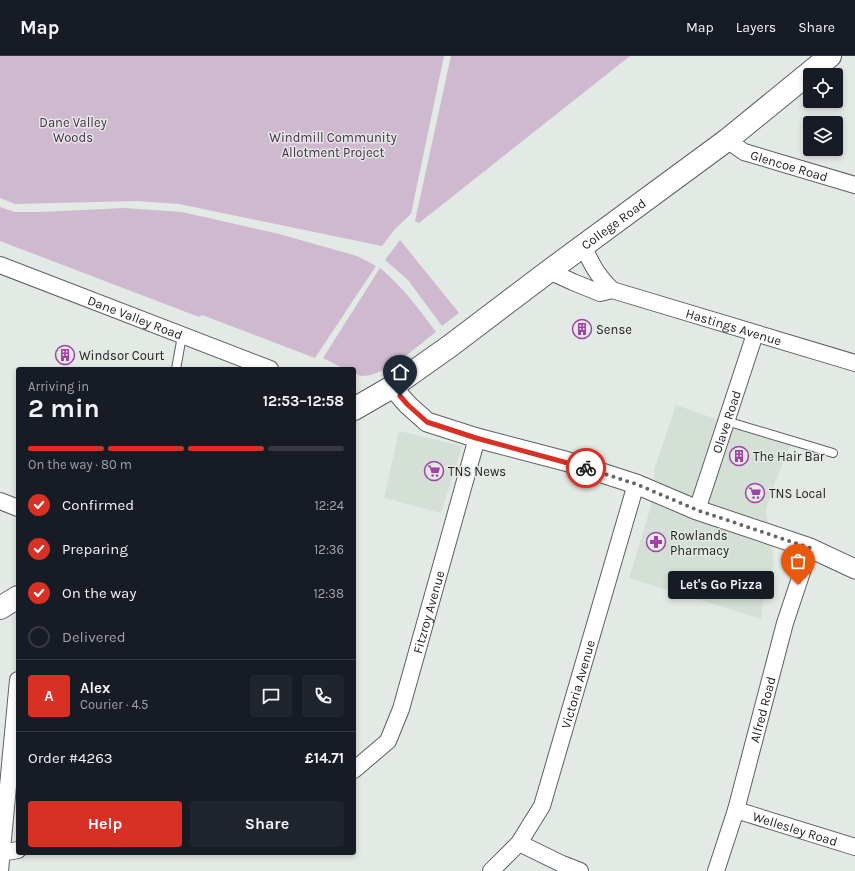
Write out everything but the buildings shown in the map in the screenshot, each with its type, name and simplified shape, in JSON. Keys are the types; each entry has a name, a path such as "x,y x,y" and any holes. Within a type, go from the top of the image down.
{"main road":[{"name":"College Road","path":"356,409 450,346 727,140 830,56"}],"street":[{"name":"Glencoe Road","path":"727,140 744,152 855,185"},
{"name":"Hastings Avenue","path":"583,246 599,278 612,290 855,363"},
{"name":"Dane Valley Road","path":"0,265 265,367"},
{"name":"Hastings Avenue","path":"549,271 600,293 612,290"},
{"name":"Olave Road","path":"697,510 755,334"},
{"path":"392,386 408,405 427,422 476,438 565,461 636,484 697,510 810,548 855,569"},
{"name":"Fitzroy Avenue","path":"356,768 388,741 401,709 476,438"},
{"name":"Victoria Avenue","path":"491,871 519,842 542,806 636,484"},
{"path":"0,501 16,507"},
{"name":"Alfred Road","path":"716,871 736,810 785,623 810,548"},
{"path":"0,871 16,700"},
{"name":"Wellesley Road","path":"736,810 855,847"},
{"path":"519,842 562,864 580,871"},
{"path":"1,853 16,850"}],"lane":[{"path":"176,367 182,336"},
{"path":"726,421 833,453"}],"shaded area":[{"path":"676,405 790,445 766,510 774,563 765,592 761,619 629,578 651,506 655,467"},
{"path":"399,431 462,446 441,513 384,498"}],"green space":[{"name":"Windmill Community Allotment Project","path":"0,56 444,56 411,214 395,229 382,246 179,204 136,201 15,204 0,198"},
{"name":"Windmill Community Allotment Project","path":"451,56 630,56 419,223 415,221"},
{"path":"0,207 15,212 124,208 182,212 279,234 357,256 376,266 315,358 202,315 199,317 0,241"},
{"path":"400,240 459,313 442,326 408,280 385,260"},
{"path":"380,268 403,290 436,332 392,365 382,371 372,374 362,376 356,374 356,367 341,367 323,358"}],"way so far":[{"path":"586,468 636,484 697,510 810,548 798,585"}],"place":[{"name":"Sense","path":"582,329"},
{"name":"Windsor Court","path":"65,355"},
{"name":"The Hair Bar","path":"739,456"},
{"name":"TNS News","path":"434,471"},
{"name":"TNS Local","path":"755,493"},
{"name":"Rowlands Pharmacy","path":"656,542"},
{"name":"Let's Go Pizza","path":"798,585"}],"route":[{"path":"400,396 427,422 476,438 565,461 586,468"}],"park label":[{"name":"Dane Valley Woods","path":"73,130"}]}
